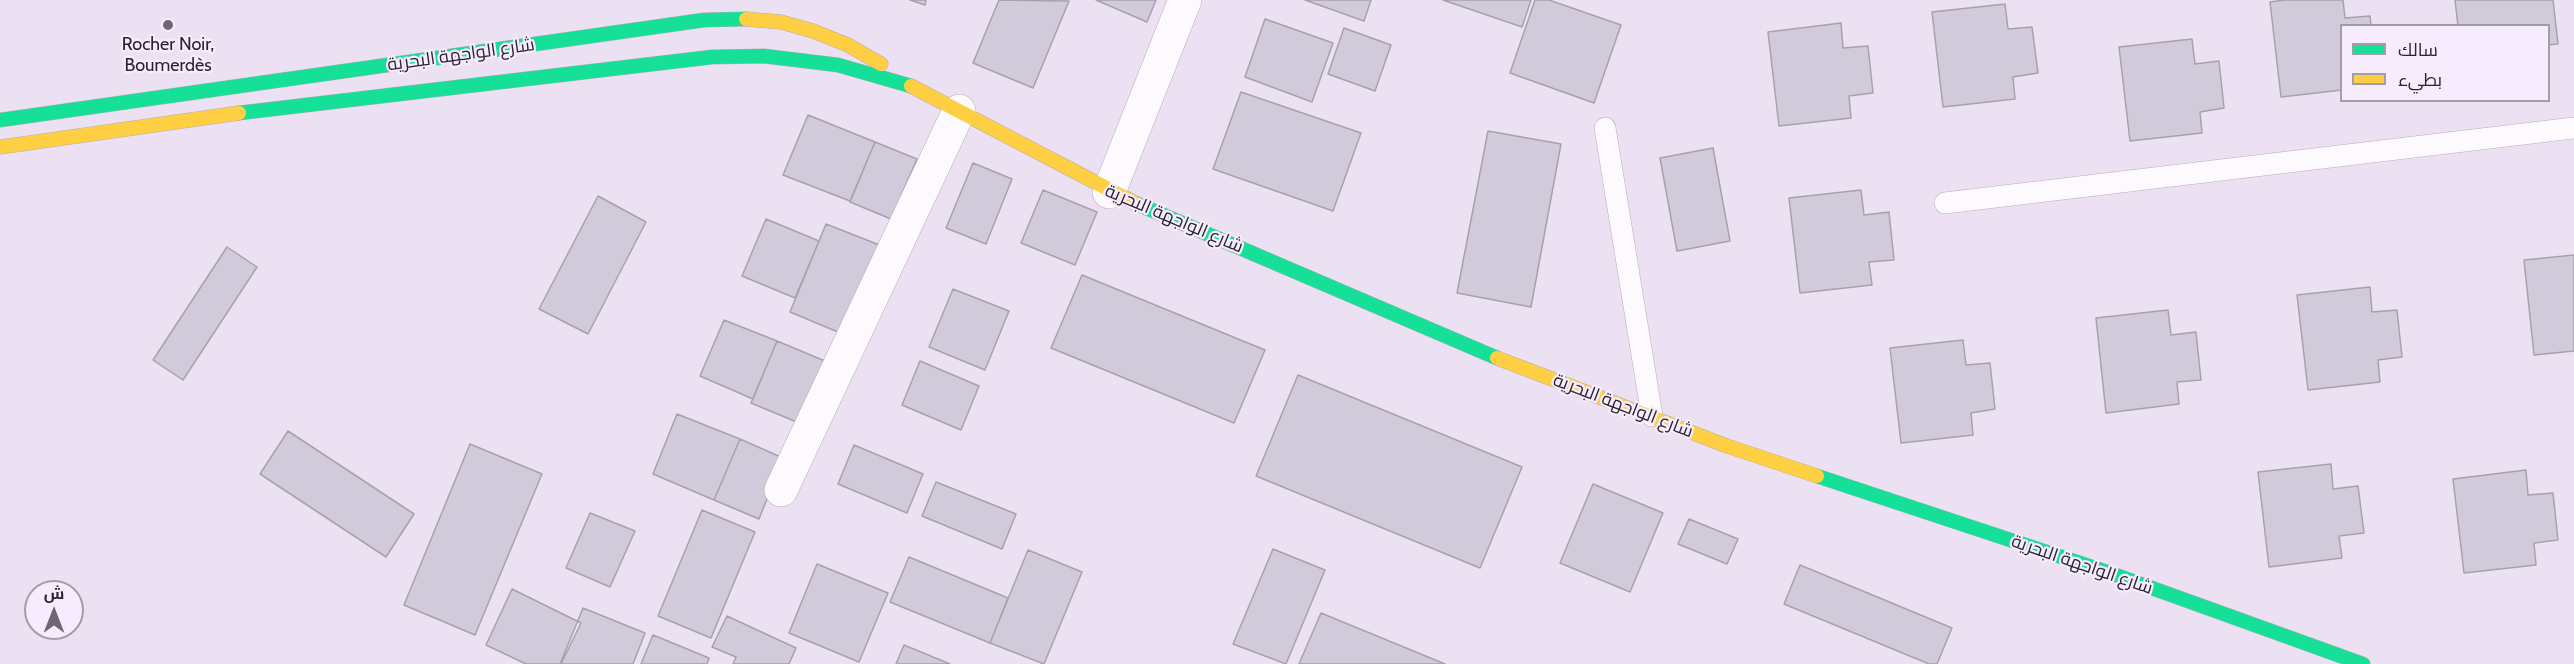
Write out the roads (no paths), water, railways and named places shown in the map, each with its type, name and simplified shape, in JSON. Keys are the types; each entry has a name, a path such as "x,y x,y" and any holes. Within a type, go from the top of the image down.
{"main road":[{"name":"شارع الواجهة البحرية","path":"0,120 700,10 745,9 813,31 848,45 879,62 909,85"},
{"name":"شارع الواجهة البحرية","path":"0,147 231,114 712,57 764,56 801,59 874,73 909,85 1109,192 1480,352 1727,446 2113,574 2363,664"}],"street":[{"path":"1109,192 1185,0"},
{"path":"781,490 959,111"}],"lane":[{"path":"1605,128 1652,416"},
{"path":"1945,203 2574,128"}],"place":[{"name":"Rocher Noir, Boumerdès","path":"168,25"}]}
